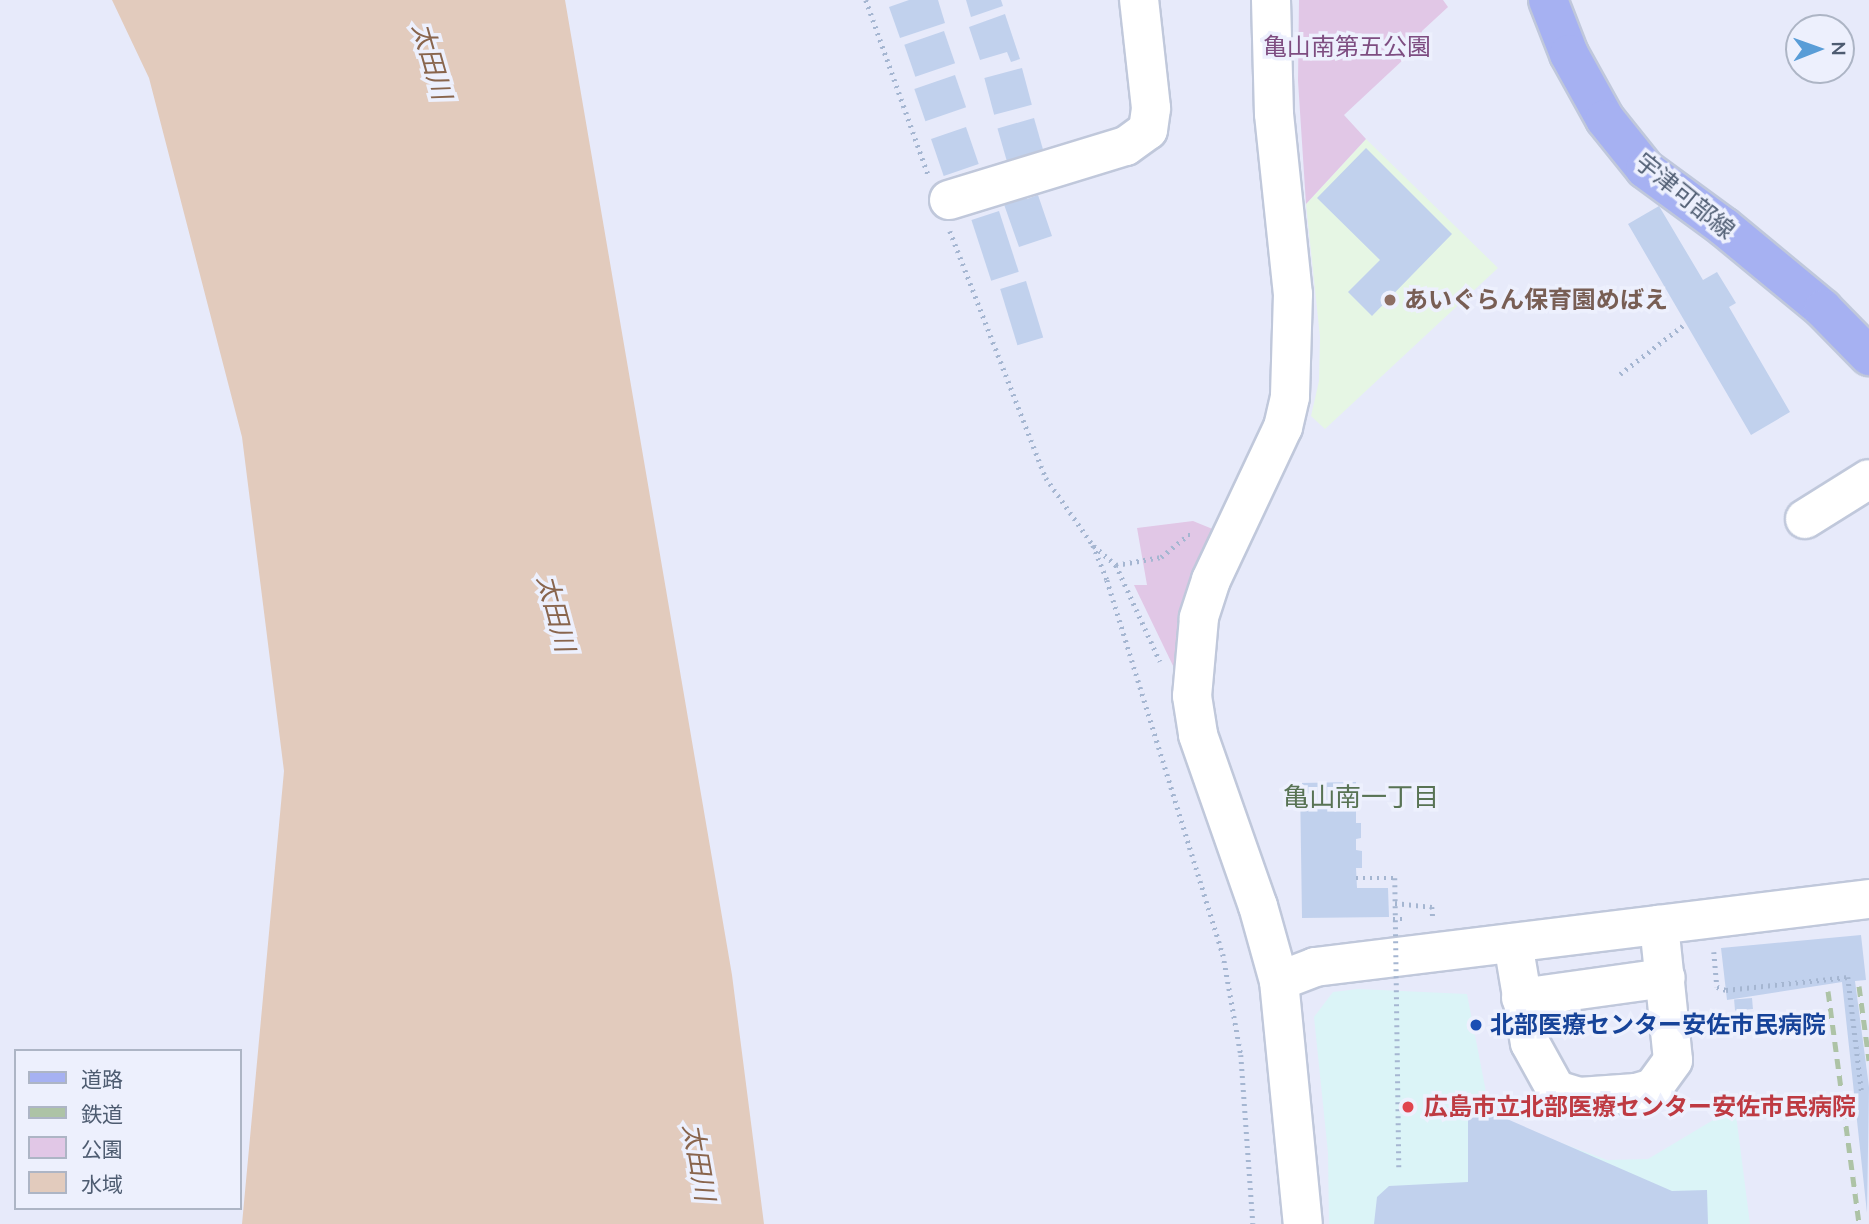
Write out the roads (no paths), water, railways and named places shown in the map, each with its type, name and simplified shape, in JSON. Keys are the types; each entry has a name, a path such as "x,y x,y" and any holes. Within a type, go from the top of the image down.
{"main road":[{"name":"宇津可部線","path":"1548,0 1569,54 1605,119 1644,169 1813,300 1869,356"}],"street":[{"path":"942,202 1126,146 1148,130 1151,108 1139,0"},
{"path":"1271,0 1274,114 1293,295 1293,363 1283,427 1225,542 1199,618 1192,696 1198,735 1258,906 1279,981 1303,1224"},
{"path":"1805,519 1869,479"},
{"path":"1279,981 1315,967 1869,899"},
{"path":"1513,943 1530,1043 1556,1090 1579,1097 1614,1096 1653,1088 1666,1075 1674,1046 1659,925"},
{"path":"1522,1007 1667,990"}],"water":[{"name":"太田川","path":"112,0 565,0 732,975 764,1224 242,1224 284,771 242,437 149,78"}],"railway":[{"path":"1859,986 1869,1060"},
{"path":"1828,991 1859,1224"}],"place":[{"name":"あいぐらん保育園めばえ","path":"1390,300"},
{"name":"北部医療センター安佐市民病院","path":"1476,1025"},
{"name":"広島市立北部医療センター安佐市民病院","path":"1408,1107"}],"district":[{"name":"亀山南一丁目","path":"1361,797"}],"park label":[{"name":"亀山南第五公園","path":"1347,47"}]}
